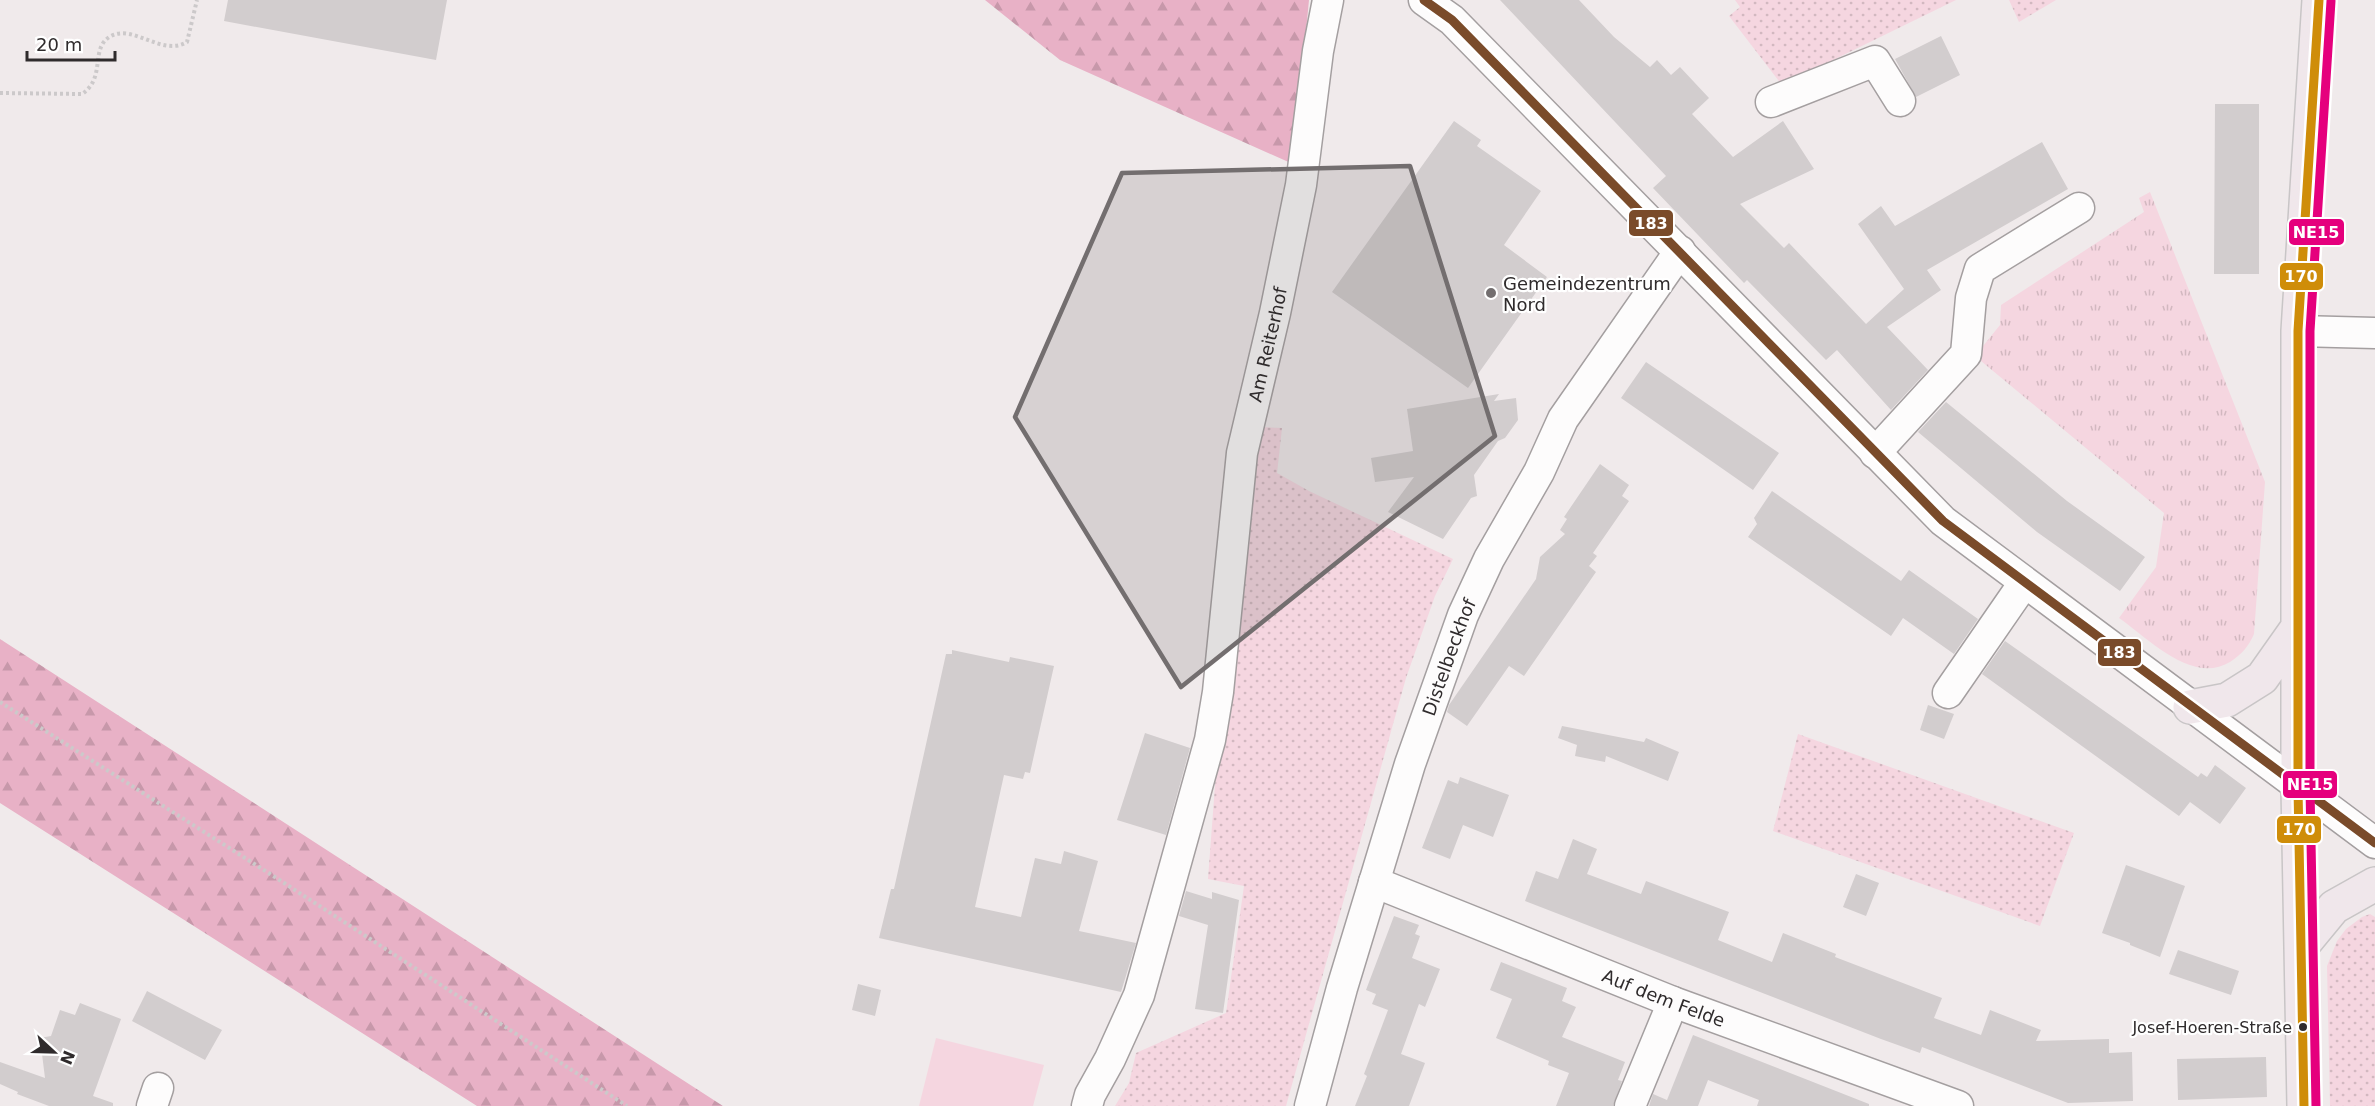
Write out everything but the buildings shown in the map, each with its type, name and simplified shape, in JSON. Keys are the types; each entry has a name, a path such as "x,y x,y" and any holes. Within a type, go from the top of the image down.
{"main road":[{"path":"2304,1106 2298,788 2298,331 2319,0"},
{"path":"2190,706 2227,700 2262,678 2298,627"},
{"path":"2301,947 2334,907 2375,884"}],"street":[{"name":"Am Reiterhof","path":"1087,1106 1090,1095 1110,1059 1139,995 1205,760 1218,692 1242,453 1275,314 1301,185 1318,51 1328,0"},
{"path":"1424,0 1452,20 1943,521 2298,788 2375,843"},
{"path":"1771,102 1875,61 1900,101"},
{"path":"1875,453 1966,354 1971,298 1980,269 2079,207"},
{"name":"Distelbeckhof","path":"1310,1106 1410,765 1463,615 1489,559 1539,472 1563,418 1680,251"},
{"path":"2298,331 2375,333"},
{"path":"1948,693 2024,583"},
{"name":"Auf dem Felde","path":"1374,882 1673,1002 1958,1106"},
{"path":"1630,1106 1673,1002"}],"path":[{"path":"0,93 82,94 92,88 97,75 99,53 103,41 114,34 125,34 169,46 179,46 187,42 197,0"},
{"path":"0,702 269,873 627,1106"}],"highlighted area":[{"path":"1410,166 1495,436 1181,687 1015,417 1122,173"}],"green space":[{"path":"985,0 1309,0 1293,164 1060,60"},
{"path":"1735,0 1956,0 1782,85 1729,16 1740,7"},
{"path":"2009,0 2056,0 2019,22"},
{"path":"2150,192 2265,482 2254,634 2238,656 2216,668 2201,668 2186,664 2157,647 2119,618 2156,567 2164,513 1975,356 2000,325 2001,305 2144,212 2139,198"},
{"path":"1258,427 1282,428 1277,473 1309,491 1453,559 1435,596 1406,678 1286,1106 1115,1106 1129,1083 1136,1053 1226,1013 1244,886 1208,879 1217,759"},
{"path":"0,639 723,1106 477,1106 0,803"},
{"path":"1798,734 2074,833 2040,926 1773,831"},
{"path":"2370,914 2375,917 2375,1106 2330,1106 2327,966 2337,941 2346,929"},
{"path":"936,1038 1044,1065 1033,1106 919,1106"}],"transit line":[{"name":"183","path":"1424,0 1452,20 1943,521 2375,843"},
{"name":"170","path":"2304,1106 2298,788 2298,331 2319,0"},
{"name":"NE15","path":"2316,1106 2310,788 2310,331 2331,1"}],"place":[{"name":"Gemeindezentrum Nord","path":"1491,293"},
{"name":"Josef-Hoeren-Straße","path":"2303,1027"}]}
